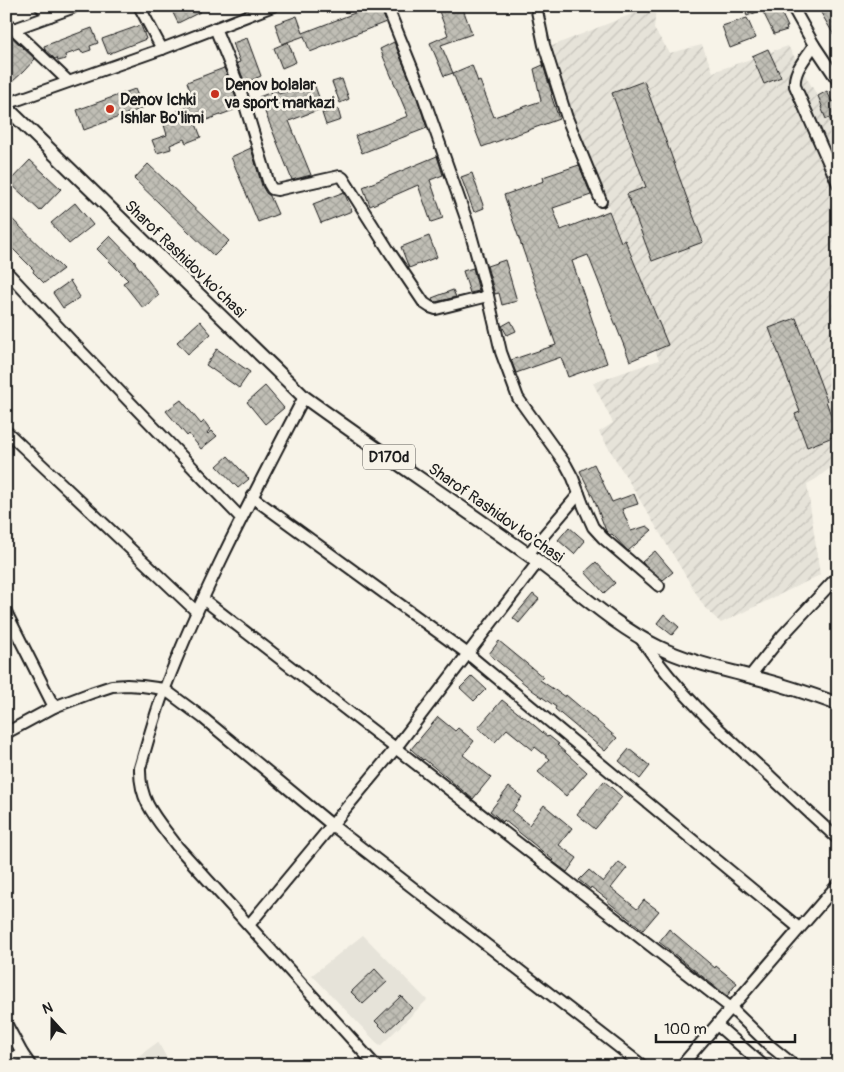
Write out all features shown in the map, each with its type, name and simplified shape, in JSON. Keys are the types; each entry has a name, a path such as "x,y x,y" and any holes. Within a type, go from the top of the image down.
{"main road":[{"name":"Sharof Rashidov ko'chasi","path":"6,106 304,396 346,427 533,558 640,638 659,648 696,662 750,676 838,704"}],"street":[{"path":"40,6 50,16"},
{"path":"139,6 162,49"},
{"path":"6,106 68,81 162,49 273,6"},
{"path":"387,6 442,146 468,224 488,296 500,352 518,398 566,465 593,527 602,538 659,586"},
{"path":"536,6 544,46 567,118 601,201"},
{"path":"792,6 814,45 838,81"},
{"path":"10,25 50,16 72,8"},
{"path":"10,25 68,81"},
{"path":"216,28 240,89 272,189 277,190 340,176 424,303 430,307 446,307 488,296"},
{"path":"814,45 796,74 795,86 838,184"},
{"path":"6,271 241,518"},
{"path":"304,396 241,518 197,612 164,689 140,768 139,781 149,808 177,846 375,1066"},
{"path":"6,431 197,612"},
{"path":"249,925 395,749 468,654 579,494"},
{"path":"252,497 468,654 799,928"},
{"path":"750,676 782,636 838,576"},
{"path":"203,600 731,1008 795,1066"},
{"path":"6,612 54,707"},
{"path":"640,638 666,673 698,710 838,838"},
{"path":"6,733 54,707 112,686 135,685 164,689 203,718 332,825 643,1066"},
{"path":"681,1066 838,884"},
{"path":"6,1023 31,1066"},
{"path":"717,1025 764,1066"},
{"path":"6,1060 22,1053"}],"shaded area":[{"path":"656,6 654,29 670,53 702,45 713,72 788,46 838,131 838,462 807,484 820,575 721,623 705,608 599,432 613,423 593,383 659,360 623,265 630,263 574,118 552,46"},
{"path":"363,935 427,1000 380,1046 312,975"},
{"path":"158,1042 171,1066 125,1066"}],"building":[{"path":"186,6 197,6 200,12 178,23 173,13"},
{"path":"364,6 380,6 386,22 310,52 304,36 282,44 275,24 297,16 303,33 365,9"},
{"path":"437,6 462,6 472,34 441,45 453,73 444,76 430,43 448,35"},
{"path":"743,6 778,6 788,27 786,27 787,30 774,34 762,10 747,16"},
{"path":"817,6 838,6 838,42"},
{"path":"747,18 756,38 730,48 722,26"},
{"path":"141,25 146,39 108,54 102,39"},
{"path":"92,28 98,43 90,46 91,50 82,53 80,50 65,55 66,59 58,61 57,58 55,59 45,50 44,46"},
{"path":"6,32 35,59 12,82 6,76"},
{"path":"247,38 261,76 245,83 237,63 240,62 233,43"},
{"path":"288,42 296,62 282,68 274,48"},
{"path":"394,42 415,92 427,128 362,153 355,136 408,116 380,49"},
{"path":"768,49 781,77 764,84 752,56"},
{"path":"472,65 494,117 541,101 534,69 543,65 559,119 482,147 453,73"},
{"path":"224,68 239,108 196,124 201,137 186,143 184,139 170,145 171,149 157,153 152,140 167,135 164,125 180,119 177,111 195,104 187,82"},
{"path":"342,79 349,99 340,103 332,82"},
{"path":"313,81 323,108 289,121 311,175 292,180 259,97 277,90 279,94"},
{"path":"644,81 703,242 652,261 627,194 646,187 612,93"},
{"name":"Denov Ichki Ishlar Bo'limi","path":"135,89 143,108 84,130 77,110"},
{"path":"827,91 832,102 835,101 838,108 838,134 829,118 826,119 818,96"},
{"path":"338,109 341,120 326,125 322,113"},
{"path":"251,148 262,186 270,196 278,214 258,222 231,157"},
{"path":"437,156 443,175 430,180 443,218 431,222 418,185 370,206 363,187"},
{"path":"30,160 61,189 40,211 9,182"},
{"path":"148,164 229,241 214,256 134,179"},
{"path":"579,165 591,195 553,208 561,230 609,211 621,242 625,240 668,345 630,361 588,255 572,261 607,363 568,377 561,357 516,373 511,360 556,345 504,195 544,181 543,177"},
{"path":"472,173 484,208 474,212 461,177"},
{"path":"344,192 352,211 321,223 313,204"},
{"path":"75,203 93,225 69,244 51,223"},
{"path":"6,213 63,269 44,283 33,272 34,270 6,242"},
{"path":"110,236 135,262 159,295 143,308 123,283 128,280 97,249"},
{"path":"429,236 437,257 409,268 401,247"},
{"path":"505,260 517,301 502,305 499,293 495,294 487,266"},
{"path":"473,268 479,291 470,293 463,271"},
{"path":"70,281 80,297 63,308 53,293"},
{"path":"453,290 456,297 433,301 432,298"},
{"path":"796,318 838,435 807,447 795,414 800,412 769,328"},
{"path":"200,321 211,334 188,354 177,342"},
{"path":"511,321 516,331 507,335 502,326"},
{"path":"217,349 250,372 239,388 206,365"},
{"path":"265,386 284,408 265,424 247,402"},
{"path":"181,400 201,424 204,421 210,429 208,434 212,431 217,436 201,449 166,411"},
{"path":"228,456 249,479 238,488 217,466"},
{"path":"594,464 612,502 634,494 638,504 622,509 631,531 647,526 652,530 628,551 612,534 610,535 606,531 594,499 580,471"},
{"path":"569,527 585,541 574,554 558,540"},
{"path":"655,551 673,572 663,580 642,562"},
{"path":"596,562 615,583 604,593 585,572"},
{"path":"533,594 539,599 519,623 513,618"},
{"path":"664,614 679,627 672,635 657,623"},
{"path":"499,641 543,677 540,680 565,697 566,695 617,738 605,751 555,709 556,707 532,690 489,654"},
{"path":"472,676 486,689 474,701 460,688"},
{"path":"502,700 559,744 557,745 587,772 566,796 538,772 550,759 535,747 533,750 507,729 495,742 478,728"},
{"path":"438,717 455,731 458,728 474,741 463,755 491,777 473,799 411,749"},
{"path":"629,749 650,766 640,779 619,761"},
{"path":"604,781 622,797 595,829 577,814"},
{"path":"509,787 522,797 512,811 529,825 544,805 572,828 559,845 577,858 567,872 504,820 503,822 490,811"},
{"path":"619,862 627,868 611,888 637,909 644,900 659,911 643,930 608,900 579,880 589,870 603,882"},
{"path":"669,929 715,968 716,966 737,983 727,996 659,942"},
{"path":"375,969 387,982 363,1004 351,992"},
{"path":"401,996 412,1008 386,1032 375,1021"}],"place":[{"name":"Denov bolalar va sport markazi","path":"215,94"},
{"name":"Denov Ichki Ishlar Bo'limi","path":"110,109"}]}
